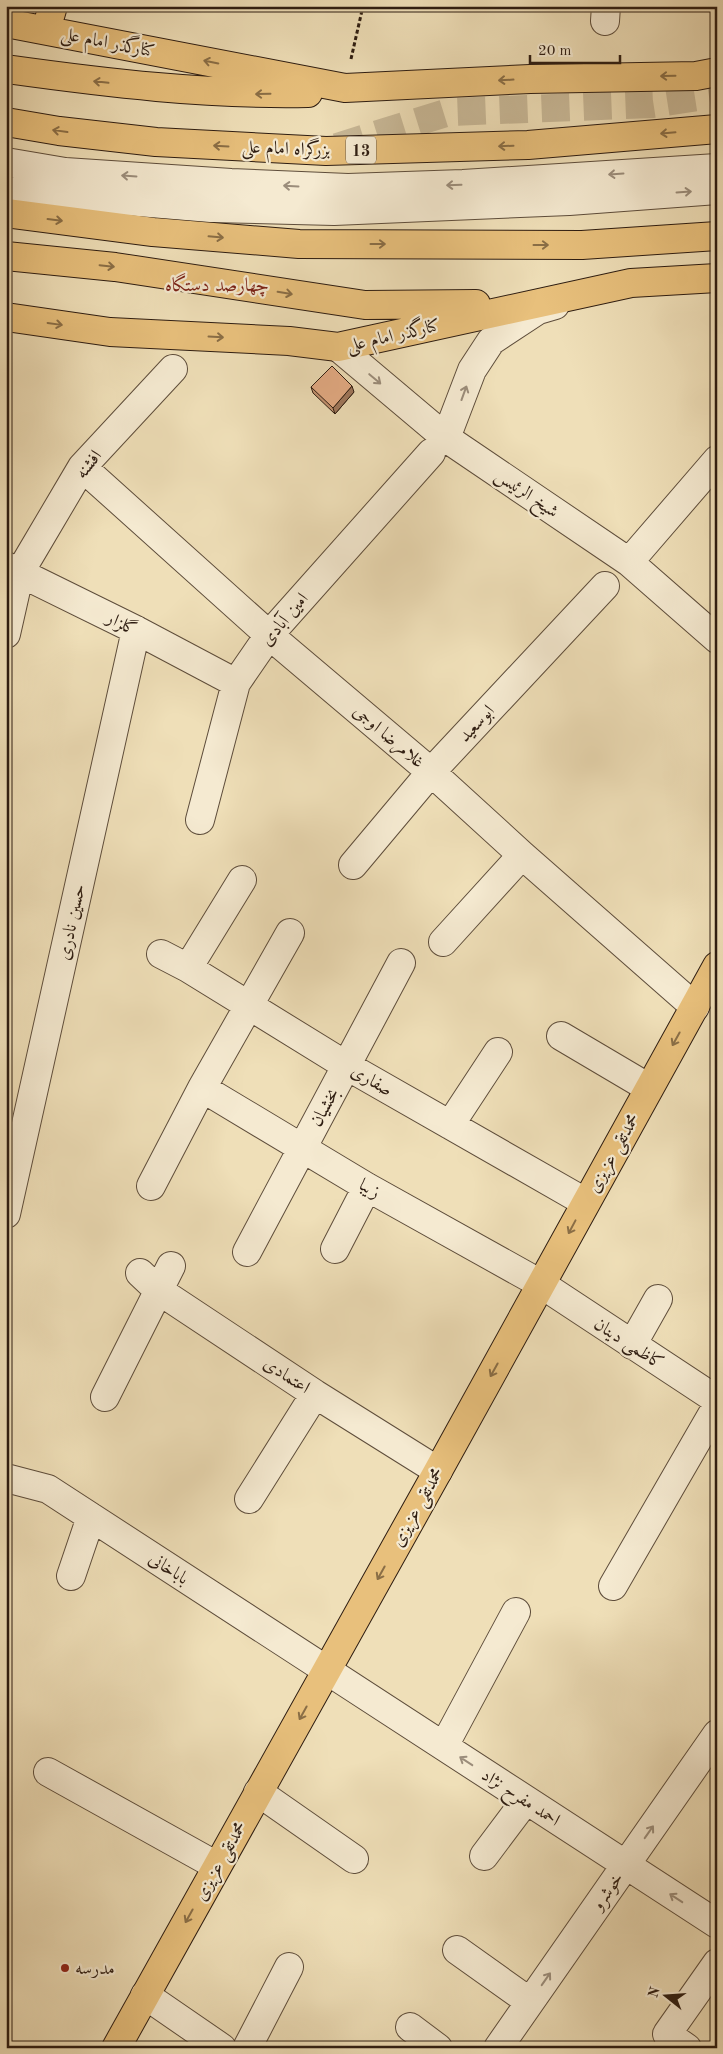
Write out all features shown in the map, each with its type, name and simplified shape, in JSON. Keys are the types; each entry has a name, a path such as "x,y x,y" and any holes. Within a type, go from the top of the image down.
{"main road":[{"name":"کنارگذر امام علی","path":"6,23 49,18 345,88 530,79 710,76"},
{"path":"6,69 104,82 251,94 312,92 345,88"},
{"name":"بزرگراه امام علی","path":"6,122 59,131 156,142 326,151 528,145 717,129"},
{"path":"6,213 152,232 299,244 582,245 717,236"},
{"path":"6,256 115,267 365,305 529,304"},
{"path":"686,280 717,270"},
{"name":"کنارگذر امام علی","path":"6,318 110,332 289,341 338,347 631,283 717,278"},
{"name":"محمدتقی عزیزی","path":"116,2048 717,966"}],"street":[{"path":"6,162 75,172 231,183 348,188 463,184 717,168"},
{"path":"6,191 211,208 334,211 569,200 717,190"},
{"path":"439,446 472,370 492,341 538,310 631,283"},
{"name":"شیخ الرئیس","path":"338,347 439,446 629,562 717,639"},
{"name":"افشنه","path":"6,634 13,569 82,467 173,369"},
{"name":"امین آبادی","path":"200,820 236,683 269,635 439,446"},
{"path":"629,562 717,460"},
{"name":"غلامرضا اوجی","path":"82,467 269,635 431,772 694,1007"},
{"name":"گلزار","path":"13,569 136,630 236,683"},
{"name":"ابوسعید","path":"353,865 431,772 605,586"},
{"name":"حسین نادری","path":"6,1214 136,630"},
{"path":"443,942 522,855"},
{"path":"188,968 242,880"},
{"path":"151,1186 202,1088 290,933"},
{"name":"صفاری","path":"161,954 188,968 347,1066 585,1202"},
{"name":"بخشیان","path":"247,1252 402,963"},
{"path":"561,1036 650,1088"},
{"path":"450,1125 498,1052"},
{"name":"زیبا","path":"202,1088 302,1149 541,1284"},
{"path":"335,1248 367,1186"},
{"path":"105,1397 149,1282 171,1266"},
{"name":"اعتمادی","path":"149,1282 315,1394 438,1471"},
{"name":"کاظمی دینان","path":"541,1284 717,1400"},
{"path":"632,1345 658,1299"},
{"path":"249,1499 315,1394"},
{"path":"614,1586 717,1406"},
{"name":"باباخانی","path":"6,1478 48,1489 326,1670"},
{"path":"70,1576 91,1517"},
{"path":"444,1746 516,1612"},
{"name":"احمد مفرح نژاد","path":"326,1670 717,1924"},
{"name":"خوشرو","path":"498,2048 717,1734"},
{"path":"48,1772 217,1866"},
{"path":"258,1792 354,1859"},
{"path":"484,1856 526,1800"},
{"path":"457,1950 530,2002"},
{"path":"687,2048 667,2034 717,1963"},
{"path":"247,2048 289,1967"},
{"path":"145,1995 222,2048"},
{"path":"410,2027 438,2048"}],"path":[{"path":"345,88 363,6"}],"building":[{"path":"332,366 352,386 333,408 311,387"}],"tunnel":[{"path":"337,147 449,112 653,104 717,94"}],"place":[{"name":"مدرسه","path":"65,1968"}],"district":[{"name":"چهارصد دستگاه","path":"217,284"}]}
